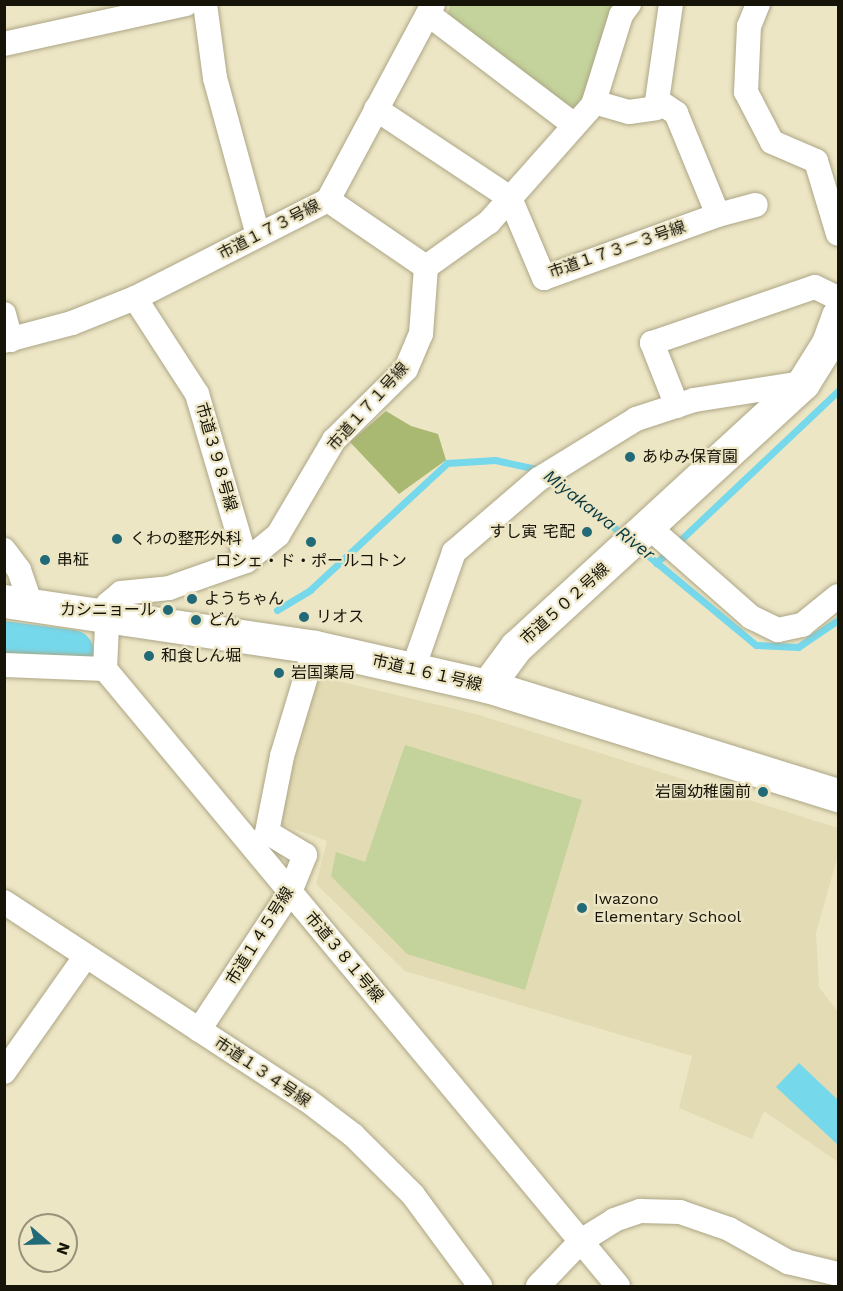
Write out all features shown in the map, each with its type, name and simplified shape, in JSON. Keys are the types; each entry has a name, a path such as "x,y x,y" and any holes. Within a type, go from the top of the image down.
{"street":[{"path":"4,44 186,4"},
{"path":"205,4 215,78 258,235"},
{"path":"328,200 426,267 489,222 594,102 621,15 629,4"},
{"path":"594,102 629,112 656,108 671,4"},
{"path":"758,4 749,26 746,92 772,142 816,161 838,234"},
{"path":"431,9 574,125"},
{"name":"市道１７３号線","path":"8,340 72,323 135,298 328,200 431,9"},
{"path":"658,101 676,113 717,215"},
{"path":"376,109 510,198"},
{"name":"市道１７３－３号線","path":"510,198 544,278 717,215 756,205"},
{"name":"市道１７１号線","path":"106,614 108,604 121,593 168,588 246,561 278,535 334,440 406,369 422,334 426,267"},
{"path":"677,406 652,343 815,287 838,298"},
{"name":"市道３９８号線","path":"135,298 197,394 246,561"},
{"path":"4,314 8,340"},
{"name":"市道５０２号線","path":"487,686 516,647 644,538 803,383 828,343 838,316"},
{"path":"413,669 454,552 539,479 636,419 677,406 803,383"},
{"path":"644,538 684,558 751,616 778,630 802,625 838,596"},
{"path":"4,550 19,570 18,603"},
{"name":"市道１６１号線","path":"18,603 106,614 315,647 487,686 838,795"},
{"path":"4,665 105,669 106,614"},
{"name":"市道１４５号線","path":"199,1030 290,892 305,855 267,832 282,756 315,647"},
{"name":"市道３８１号線","path":"105,669 618,1287"},
{"name":"市道１３４号線","path":"4,902 199,1030 353,1135 413,1195 480,1287"},
{"path":"4,1072 85,957"},
{"path":"538,1287 581,1241 614,1220 640,1211 680,1212 729,1229 788,1262 836,1278"}],"shaded area":[{"name":"Iwazono Elementary School","path":"317,676 476,714 838,828 838,855 816,933 819,987 838,1012 838,1162 764,1111 752,1139 679,1108 692,1056 405,971 316,884 327,841 278,823"}],"green space":[{"path":"450,5 612,5 589,89 573,112 447,17"},
{"path":"386,411 411,426 438,434 446,460 399,494 350,442"},
{"path":"405,745 582,800 525,990 407,954 331,876 336,852 365,862"}],"water":[{"path":"799,1063 838,1100 838,1145 776,1087"}],"waterway":[{"name":"Miyakawa River","path":"656,563 838,391"},
{"name":"Miyakawa River","path":"277,610 310,590 447,463 495,460 541,470"},
{"name":"Miyakawa River","path":"553,477 623,535"},
{"path":"639,548 756,645 798,647 838,620"},
{"name":"Miyakawa River","path":"4,642 72,651"}],"place":[{"name":"あゆみ保育園","path":"630,457"},
{"name":"すし寅 宅配","path":"587,532"},
{"name":"くわの整形外科","path":"117,539"},
{"name":"ロシェ・ド・ポールコトン","path":"311,542"},
{"name":"串柾","path":"45,560"},
{"name":"ようちゃん","path":"192,599"},
{"name":"カシニョール","path":"168,610"},
{"name":"リオス","path":"304,617"},
{"name":"どん","path":"196,620"},
{"name":"和食しん堀","path":"149,656"},
{"name":"岩国薬局","path":"279,673"},
{"name":"岩園幼稚園前","path":"763,792"},
{"name":"Iwazono Elementary School","path":"582,908"}]}
